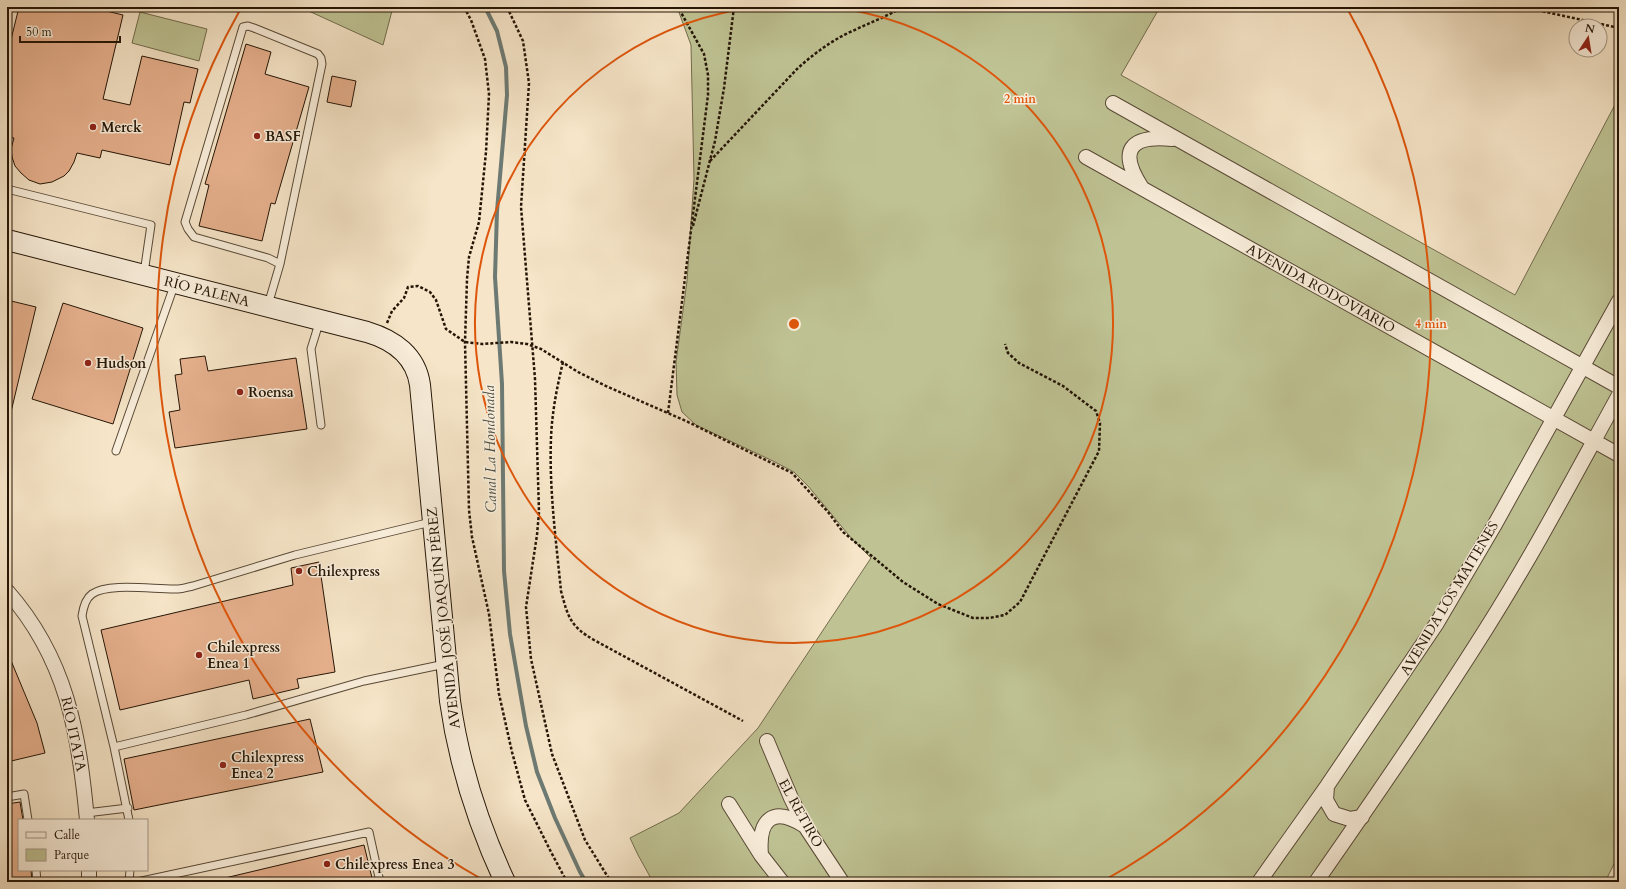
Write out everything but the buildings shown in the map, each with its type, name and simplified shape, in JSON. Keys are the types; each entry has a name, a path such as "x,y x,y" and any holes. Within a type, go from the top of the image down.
{"main road":[{"name":"RÍO PALENA","path":"7,240 367,332 382,337 403,351"},
{"name":"AVENIDA JOSÉ JOAQUÍN PÉREZ","path":"403,351 415,365 419,378 446,663 453,721 467,784 485,837 505,882"}],"street":[{"path":"1113,103 1174,139 1619,387"},
{"path":"1142,188 1130,164 1129,154 1132,146 1136,142 1150,139 1174,139"},
{"name":"AVENIDA RODOVIARIO","path":"1086,157 1619,455"},
{"name":"AVENIDA LOS MAITENES","path":"1259,882 1327,786 1417,653 1455,593 1619,301"},
{"path":"1316,882 1362,817 1486,628 1619,395"},
{"name":"RÍO ITATA","path":"7,591 25,614 40,637 54,664 66,693 77,738 86,817"},
{"name":"EL RETIRO","path":"766,741 784,784 805,826 842,882"},
{"path":"1327,786 1326,800 1334,814 1350,819 1362,817"},
{"path":"729,804 761,855 782,882"},
{"path":"761,855 761,832 766,822 771,818 779,816 788,818 805,826"},
{"path":"88,882 89,871"}],"lane":[{"path":"267,307 280,264 322,64 321,58 318,54 248,26 243,27 185,222 194,237 268,258 280,264"},
{"path":"7,189 151,225 143,275"},
{"path":"116,451 175,283"},
{"path":"320,320 311,349 321,425"},
{"path":"129,819 128,808 114,747 82,616 86,601 91,595 103,590 115,588 179,589 193,586 295,555 433,521"},
{"path":"114,747 246,715 364,681 446,663"},
{"path":"7,797 24,794 28,819"},
{"path":"86,817 128,808"},
{"path":"137,882 369,832 380,882"},
{"path":"36,871 37,882"},
{"path":"129,882 130,871"}],"path":[{"path":"464,7 471,20 486,59 490,94 479,222 469,257 467,280 465,342 469,510 472,538 489,614 499,694 525,800 568,882"},
{"path":"507,7 523,42 529,83 521,207 535,379 538,512 537,535 526,607 531,659 552,754 585,840 611,882"},
{"path":"668,413 708,95 708,75 704,54 678,7"},
{"path":"690,234 710,160 724,88 734,7"},
{"path":"710,160 796,69 811,56 844,35 880,20 903,7"},
{"path":"1522,7 1619,28"},
{"path":"382,337 392,311 404,298 408,287 418,286 430,292 436,300 446,329 465,342 482,344 511,342 527,344 541,349 578,372 608,387 748,450 792,473 828,512 843,532 903,582 938,604 973,618 989,618 1005,615 1020,602 1099,451 1100,423 1096,411 1063,386 1019,363 1008,354 1005,344"},
{"path":"563,362 554,403 551,437 551,469 561,591 566,610 571,621 582,633 594,640 743,721"}],"green space":[{"path":"300,7 393,7 383,45"},
{"path":"677,7 1160,7 1121,75 1515,295 1619,97 1619,854 1605,882 653,882 630,838 679,813 758,728 871,558 852,539 808,486 794,472 696,425 682,412 677,395 676,362 687,281 694,179 691,45"},
{"path":"140,12 207,29 199,61 132,43"}],"waterway":[{"name":"Canal La Hondonada","path":"485,7 497,31 506,67 507,95 497,211 495,277 502,384 504,571 510,634 526,726 537,772 555,818 586,882"}],"place":[{"name":"Merck","path":"93,127"},
{"name":"BASF","path":"257,136"},
{"name":"Hudson","path":"88,363"},
{"name":"Roensa","path":"240,392"},
{"name":"Chilexpress","path":"299,571"},
{"name":"Chilexpress Enea 1","path":"199,655"},
{"name":"Chilexpress Enea 2","path":"223,765"},
{"name":"Chilexpress Enea 3","path":"327,864"}]}
